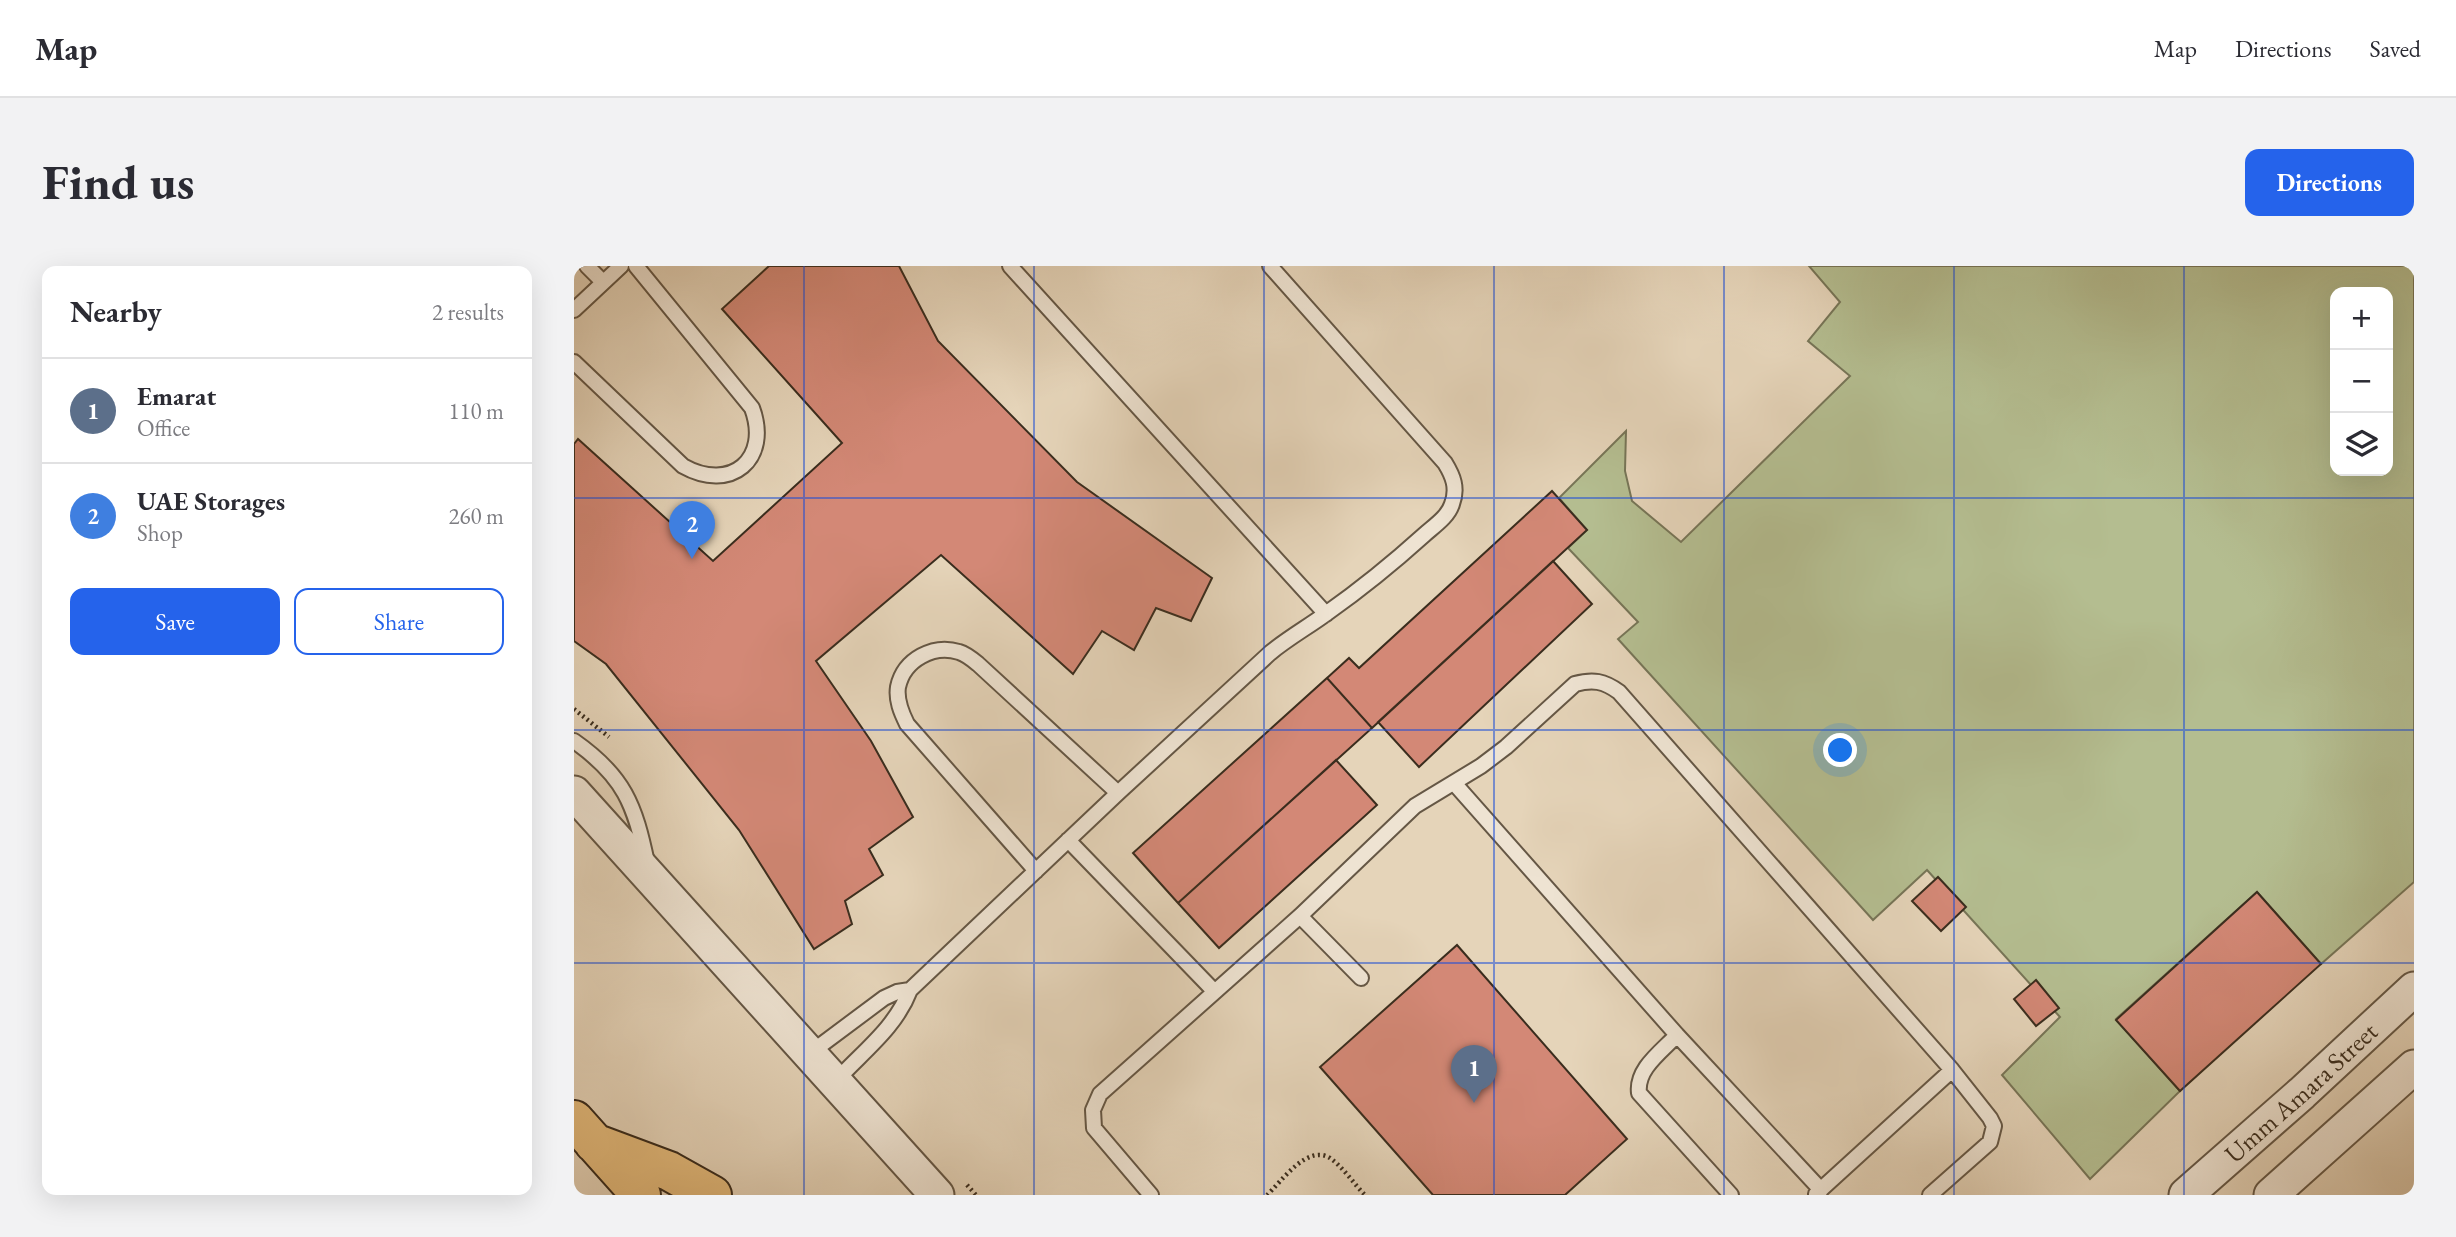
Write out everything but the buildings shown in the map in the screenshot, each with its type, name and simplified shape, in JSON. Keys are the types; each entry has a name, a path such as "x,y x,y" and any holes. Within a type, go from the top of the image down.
{"highway":[{"path":"584,1131 641,1195"},
{"path":"584,1131 669,1171 712,1195"}],"street":[{"path":"574,793 835,1082 952,1190"},
{"name":"Umm Amara Street","path":"2186,1195 2414,989"},
{"path":"2271,1195 2414,1067"}],"lane":[{"path":"587,266 603,282"},
{"path":"576,304 621,266"},
{"path":"574,362 683,466 699,475 717,477 734,472 749,460 757,444 758,425 752,408 636,266"},
{"path":"1010,266 1326,614"},
{"path":"835,1082 898,1016 910,990 1118,793 1287,638 1326,614 1402,555 1443,518 1452,506 1455,491 1452,476 1445,463 1270,266"},
{"path":"1036,871 907,724 899,706 898,686 907,667 922,654 942,649 962,652 1118,793"},
{"path":"1151,1195 1094,1128 1093,1110 1100,1094 1300,916 1415,806 1506,747 1575,684 1598,681 1619,692 1952,1070 1990,1118 1994,1134 1990,1142 1930,1195"},
{"path":"574,741 616,778 631,803 650,878"},
{"path":"1454,783 1818,1192 1952,1070"},
{"path":"1068,840 1214,990"},
{"path":"1300,916 1361,978"},
{"path":"809,1054 884,998 910,990"},
{"path":"1677,1035 1640,1074 1637,1083 1639,1093 1731,1195"}],"path":[{"path":"574,709 612,741"},
{"path":"1267,1195 1302,1161 1320,1155 1329,1158 1365,1195"},
{"path":"952,1190 976,1195"}],"green space":[{"path":"1809,266 2414,266 2414,882 2321,964 2257,892 2116,1019 2180,1091 2090,1179 2002,1075 2060,1017 1927,870 1873,920 1618,639 1638,622 1568,548 1587,530 1559,498 1626,431 1625,471 1632,501 1681,542 1850,376 1808,341 1840,302"}],"place":[{"name":"UAE Storages","path":"692,559"},
{"name":"Emarat","path":"1474,1103"}]}
